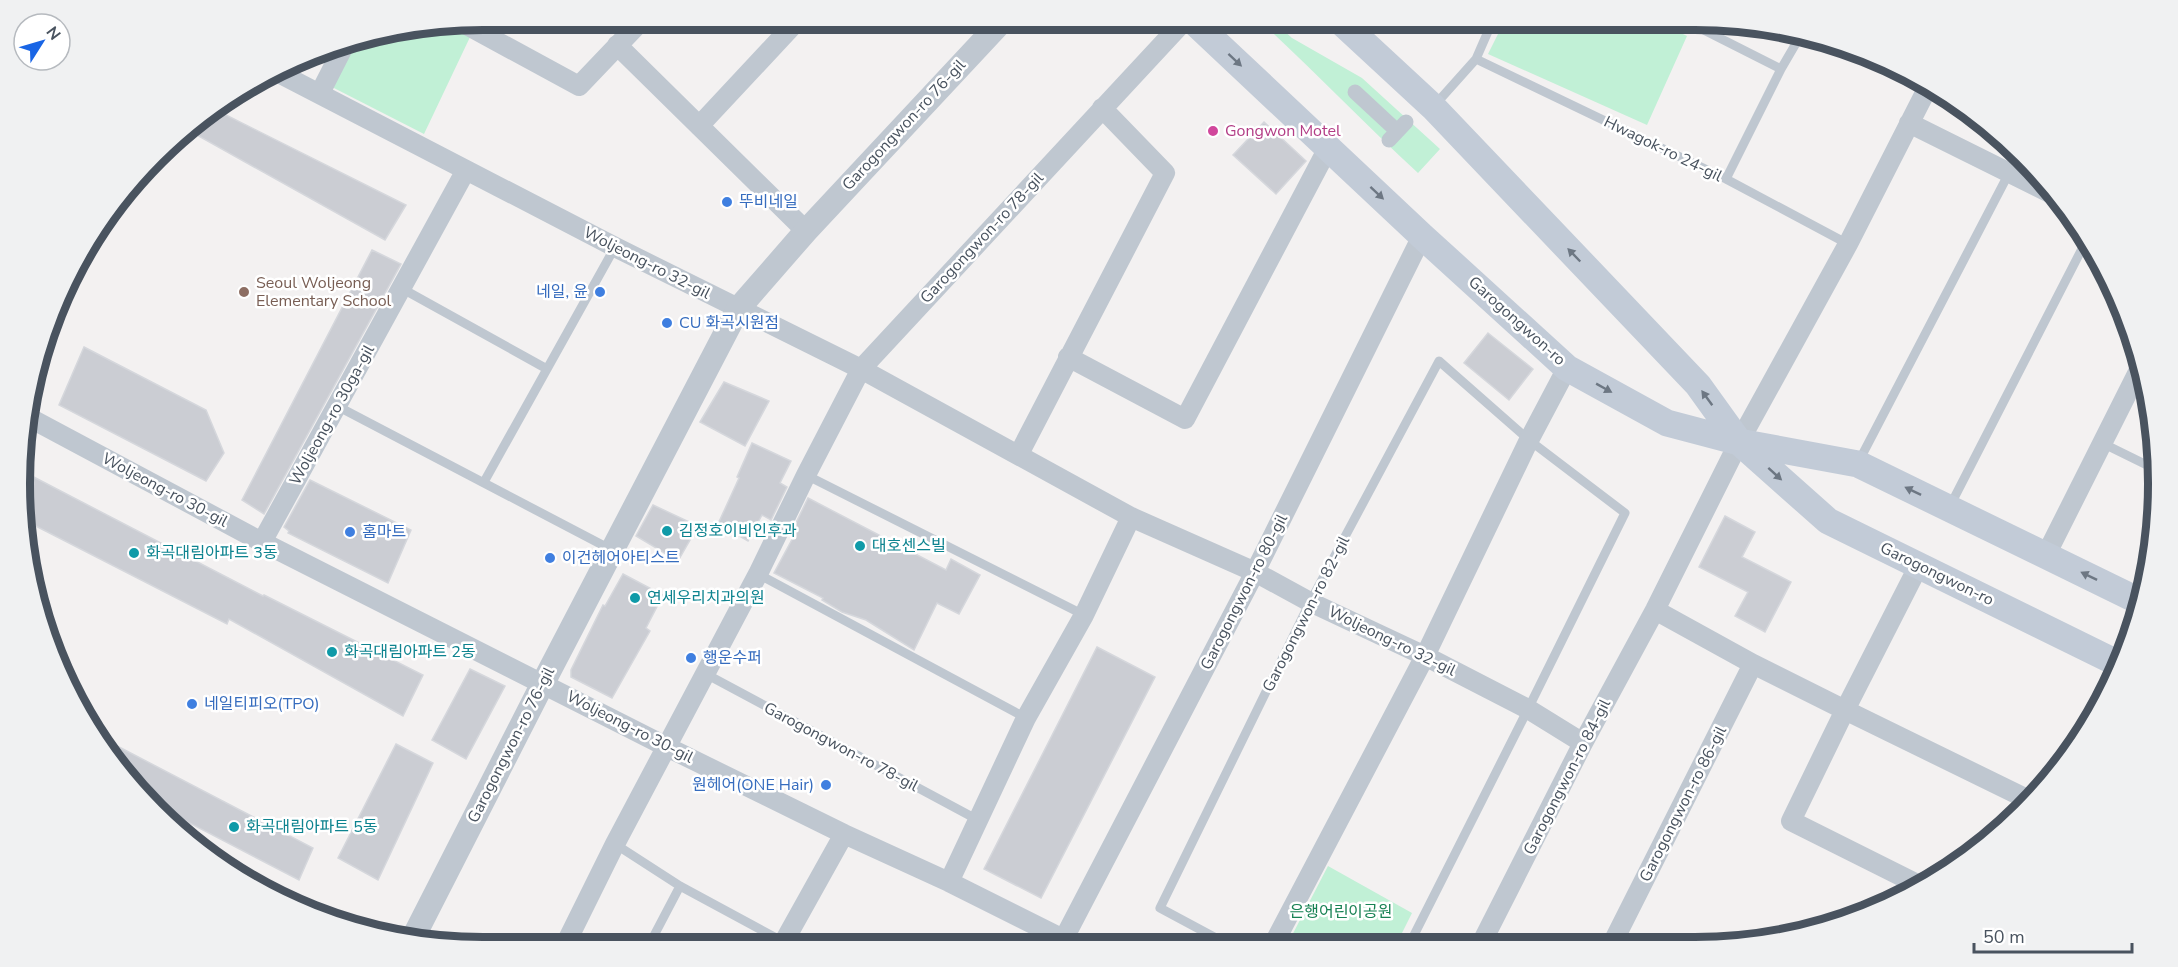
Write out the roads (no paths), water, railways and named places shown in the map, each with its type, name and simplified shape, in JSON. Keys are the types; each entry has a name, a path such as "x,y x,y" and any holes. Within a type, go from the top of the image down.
{"main road":[{"name":"Garogongwon-ro","path":"1203,30 1422,236 1567,368 1667,423 1739,442 1858,464 2134,598"},
{"name":"Garogongwon-ro","path":"1350,30 1433,107 1698,385 1739,442 1828,521 2112,660"}],"street":[{"path":"476,30 579,86 632,30"},
{"path":"699,126 789,30"},
{"name":"Garogongwon-ro 76-gil","path":"416,932 543,682 738,309 806,231 994,30"},
{"name":"Garogongwon-ro 78-gil","path":"569,937 704,673 758,574 861,369 1176,30"},
{"path":"617,45 806,231"},
{"path":"320,93 340,53"},
{"name":"Woljeong-ro 32-gil","path":"285,76 615,247 861,369 1131,517 1255,572 1310,602 1425,656 1528,709 1583,743"},
{"path":"1355,92 1398,131"},
{"path":"1739,442 1848,244 1925,93"},
{"path":"1019,454 1165,173 1102,108"},
{"path":"1909,123 2037,187"},
{"path":"1068,357 1185,419 1328,148"},
{"name":"Woljeong-ro 30ga-gil","path":"262,542 466,170"},
{"name":"Garogongwon-ro 80-gil","path":"1070,937 1422,236"},
{"path":"1277,937 1425,656 1529,440 1567,368"},
{"path":"2046,555 2135,377"},
{"name":"Woljeong-ro 30-gil","path":"35,421 262,542 543,682 667,747 844,834 949,882 1055,937"},
{"name":"Garogongwon-ro 84-gil","path":"1485,937 1583,743 1655,610 1739,442"},
{"path":"949,882 1026,718 1084,615 1131,517"},
{"path":"1911,881 1791,821 1919,565"},
{"path":"1655,610 1753,664 2022,797"},
{"name":"Garogongwon-ro 86-gil","path":"1616,937 1753,664"},
{"path":"790,937 844,834"}],"lane":[{"path":"1433,107 1476,59 1489,30"},
{"path":"1704,30 1781,69"},
{"path":"1726,179 1797,42"},
{"name":"Hwagok-ro 24-gil","path":"1476,59 1726,179 1848,244"},
{"path":"1858,464 2009,173"},
{"path":"484,482 615,247"},
{"path":"1949,508 2082,249"},
{"path":"401,288 547,369"},
{"name":"Garogongwon-ro 82-gil","path":"1214,937 1160,908 1310,602 1439,361 1529,440 1625,513 1413,937"},
{"path":"336,406 612,550"},
{"path":"2102,443 2147,465"},
{"path":"806,475 1084,615"},
{"path":"758,574 1026,718"},
{"name":"Garogongwon-ro 78-gil","path":"704,673 978,820"},
{"path":"615,844 680,886 772,937"},
{"path":"653,937 680,886"}],"place":[{"name":"Gongwon Motel","path":"1213,131"},
{"name":"뚜비네일","path":"727,202"},
{"name":"Seoul Woljeong Elementary School","path":"244,292"},
{"name":"네일, 윤","path":"600,292"},
{"name":"CU 화곡시원점","path":"667,323"},
{"name":"김정호이비인후과","path":"667,531"},
{"name":"홈마트","path":"350,532"},
{"name":"대호센스빌","path":"860,546"},
{"name":"화곡대림아파트 3동","path":"134,553"},
{"name":"이건헤어아티스트","path":"550,558"},
{"name":"연세우리치과의원","path":"635,598"},
{"name":"화곡대림아파트 2동","path":"332,652"},
{"name":"행운수퍼","path":"691,658"},
{"name":"네일티피오(TPO)","path":"192,704"},
{"name":"원헤어(ONE Hair)","path":"826,785"},
{"name":"화곡대림아파트 5동","path":"234,827"}],"park label":[{"name":"은행어린이공원","path":"1341,912"}]}
